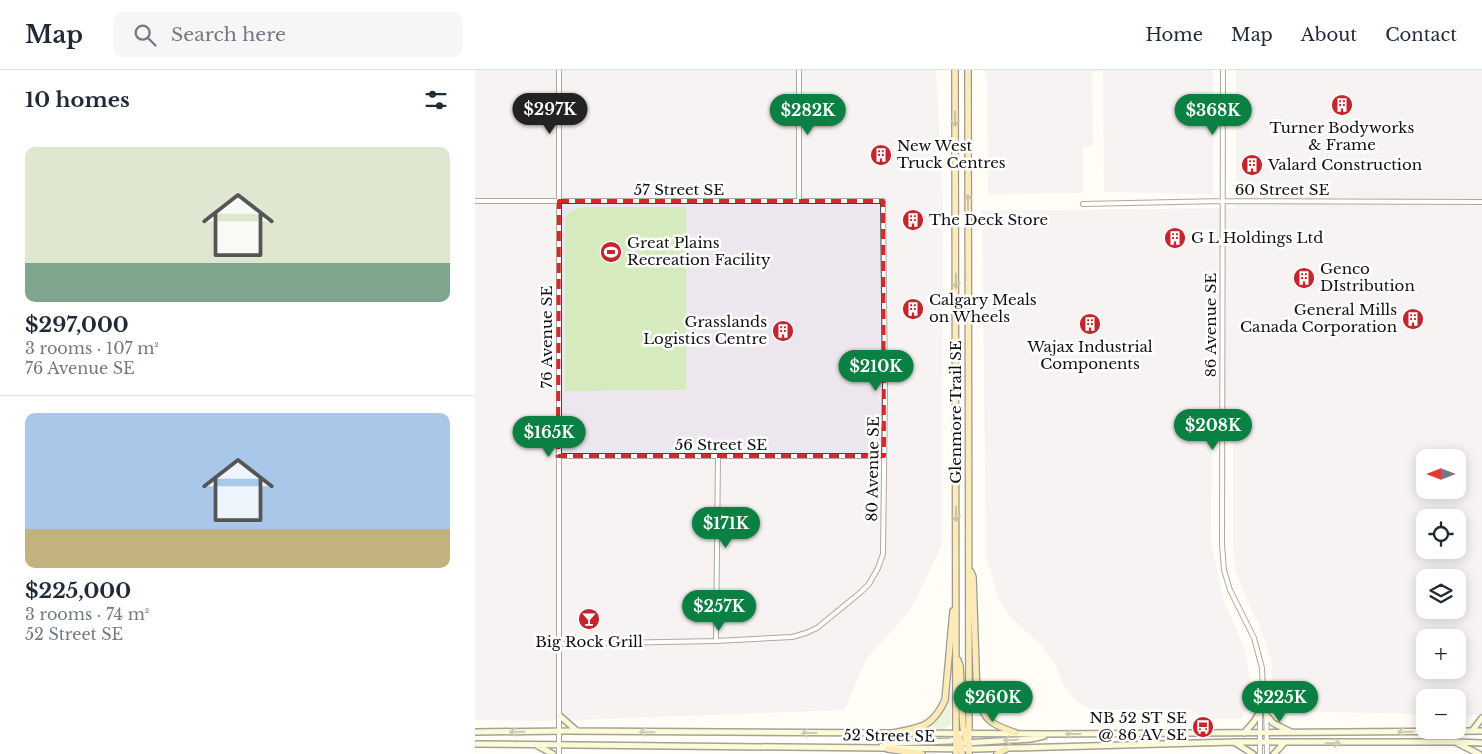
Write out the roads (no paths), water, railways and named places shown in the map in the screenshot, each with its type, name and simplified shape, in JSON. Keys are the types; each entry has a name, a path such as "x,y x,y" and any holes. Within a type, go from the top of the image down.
{"main road":[{"name":"Glenmore Trail SE","path":"955,70 956,654 963,744"},
{"name":"Glenmore Trail SE","path":"963,744 969,565 968,70"},
{"path":"969,565 973,577 977,698 983,715 990,722 1016,733"},
{"path":"893,733 928,723 939,712 945,700 953,609 956,597"},
{"path":"1244,733 1260,712"},
{"path":"559,716 577,731"},
{"path":"1267,716 1273,723 1294,733"},
{"path":"1471,731 1482,718"},
{"name":"52 Street SE","path":"475,744 888,748 963,744 1016,733 1482,731"},
{"name":"52 Street SE","path":"475,732 893,733 1006,749 1234,742 1482,743"},
{"path":"874,748 895,743 963,744 1031,739 1051,734"},
{"path":"1234,742 1253,754"},
{"path":"1455,742 1479,754"},
{"path":"1274,754 1284,743"},
{"path":"534,744 553,754"},
{"path":"888,748 922,754"},
{"path":"997,754 1006,749"}],"street":[{"name":"76 Avenue SE","path":"559,70 559,754"},
{"path":"799,70 799,201"},
{"name":"86 Avenue SE","path":"1223,70 1222,545 1230,590 1254,638 1259,653 1263,692 1266,700 1267,754"},
{"name":"57 Street SE","path":"475,201 883,201"},
{"name":"80 Avenue SE","path":"716,641 791,637 806,633 817,628 869,584 879,568 883,554 883,201"},
{"name":"60 Street SE","path":"1083,204 1222,201 1482,202"},
{"name":"56 Street SE","path":"558,456 884,456"},
{"path":"559,644 716,641 718,457"},
{"name":"86 Avenue SE","path":"1260,754 1260,702 1263,692"}],"place":[{"name":"Turner Bodyworks & Frame","path":"1342,105"},
{"name":"New West Truck Centres","path":"881,155"},
{"name":"Valard Construction","path":"1252,165"},
{"name":"The Deck Store","path":"913,220"},
{"name":"G L Holdings Ltd","path":"1175,238"},
{"name":"Great Plains Recreation Facility","path":"611,252"},
{"name":"Genco DIstribution","path":"1304,278"},
{"name":"Calgary Meals on Wheels","path":"913,309"},
{"name":"General Mills Canada Corporation","path":"1413,319"},
{"name":"Wajax Industrial Components","path":"1090,324"},
{"name":"Grasslands Logistics Centre","path":"783,331"},
{"name":"Big Rock Grill","path":"589,619"},
{"name":"NB 52 ST SE @ 86 AV SE","path":"1203,727"}]}
